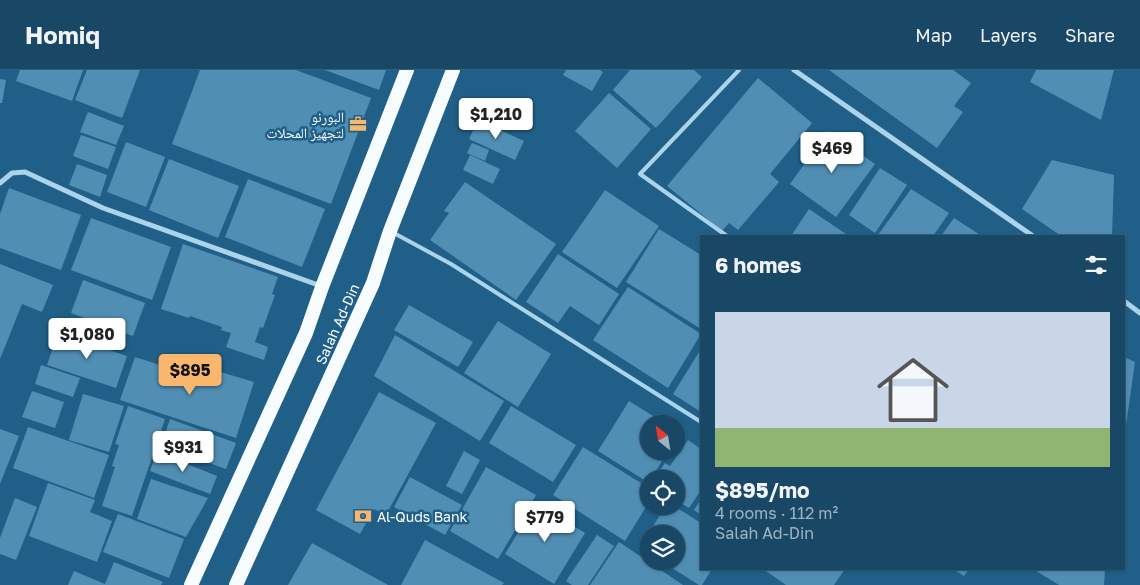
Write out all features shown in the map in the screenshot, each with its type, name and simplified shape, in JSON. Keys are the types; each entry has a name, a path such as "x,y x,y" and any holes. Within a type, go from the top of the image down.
{"highway":[{"name":"Salah Ad-Din","path":"191,585 306,333 322,287 407,70"},
{"name":"Salah Ad-Din","path":"236,585 373,283 390,231 453,70"}],"street":[{"path":"794,70 1032,235"},
{"path":"0,183 12,173 25,172 103,208 322,287"},
{"path":"1125,302 1140,314"}],"lane":[{"path":"726,235 640,174 739,70"},
{"path":"390,231 451,264 700,421"}],"building":[{"path":"20,70 83,70 72,101 16,81"},
{"path":"87,70 140,70 122,118 75,100"},
{"path":"200,70 296,70 371,98 331,204 172,144"},
{"path":"325,70 386,70 379,90"},
{"path":"566,70 600,70 603,72 592,91 563,75"},
{"path":"630,70 694,70 702,77 656,128 613,90"},
{"path":"829,70 953,70 971,83 954,106 963,112 937,148"},
{"path":"1036,70 1114,70 1101,120 1030,82"},
{"path":"758,78 812,123 770,174 779,182 738,230 729,223 722,231 667,186"},
{"path":"0,79 6,80 2,103 0,103"},
{"path":"609,93 651,129 617,168 575,131"},
{"path":"88,112 124,126 116,145 80,132"},
{"path":"478,120 524,141 515,160 469,139"},
{"path":"828,131 875,164 836,217 790,184"},
{"path":"81,135 116,147 108,169 73,156"},
{"path":"126,142 165,157 146,207 107,192"},
{"path":"472,143 489,150 485,161 467,153"},
{"path":"470,155 500,169 493,184 463,170"},
{"path":"169,159 239,186 218,238 149,210"},
{"path":"1052,160 1114,175 1112,235 1060,235 1022,209"},
{"path":"77,164 107,175 100,197 69,185"},
{"path":"880,168 907,185 875,233 849,215"},
{"path":"248,179 325,209 302,267 225,237"},
{"path":"465,182 556,244 516,300 430,240 449,213 444,211"},
{"path":"9,188 81,215 61,270 0,248 0,214"},
{"path":"911,189 949,213 934,235 878,235"},
{"path":"605,190 659,226 617,288 562,252"},
{"path":"809,209 848,235 792,235"},
{"path":"91,218 171,247 152,300 71,270"},
{"path":"954,218 980,235 942,235"},
{"path":"659,229 700,254 700,328 626,282"},
{"path":"183,244 278,277 272,294 275,295 263,328 260,327 255,342 268,347 264,360 226,347 231,333 221,330 222,327 161,309"},
{"path":"558,254 619,294 599,325 570,306 558,323 526,302"},
{"path":"0,264 53,285 42,312 22,304 0,359"},
{"path":"83,280 145,303 133,336 71,313"},
{"path":"628,287 700,333 668,388 593,340"},
{"path":"409,305 473,342 458,367 394,330"},
{"path":"498,321 551,354 518,407 464,373"},
{"path":"58,333 127,356 116,388 47,365"},
{"path":"395,335 504,401 480,441 374,376"},
{"path":"700,351 700,411 673,394"},
{"path":"135,357 201,378 204,367 254,382 236,438 120,400"},
{"path":"1125,357 1135,362 1125,432"},
{"path":"41,365 80,378 73,397 35,384"},
{"path":"32,391 64,402 55,428 22,417"},
{"path":"379,392 436,423 386,515 374,509 360,534 316,510"},
{"path":"83,394 124,406 109,452 69,440"},
{"path":"629,401 652,415 640,415 640,460 663,460 656,470 640,470 640,477 598,451"},
{"path":"128,406 165,419 132,516 102,506 115,467 112,466 119,445 115,444"},
{"path":"511,406 576,445 553,482 489,443"},
{"path":"170,419 236,443 226,469 161,446"},
{"path":"28,427 109,455 94,498 13,468"},
{"path":"0,429 19,436 0,484"},
{"path":"688,440 700,448 700,492 689,508 685,506 685,470 660,470 665,463 670,466 674,460 685,460 685,444"},
{"path":"583,447 640,482 641,515 625,541 553,495"},
{"path":"464,451 480,460 462,494 446,486"},
{"path":"157,452 217,476 210,494 150,471"},
{"path":"486,467 536,495 498,559 450,531"},
{"path":"410,477 462,505 445,535 394,507"},
{"path":"151,479 208,498 186,537 137,519"},
{"path":"48,483 95,500 90,512 112,521 97,562 29,536"},
{"path":"15,498 37,507 16,560 0,554 0,538"},
{"path":"700,501 700,514 694,510"},
{"path":"536,503 585,533 554,584 505,554"},
{"path":"685,513 700,522 700,570 711,570 702,585 675,570 685,570 685,525 654,525 660,515 685,515"},
{"path":"118,514 184,539 169,578 103,552"},
{"path":"597,535 614,546 588,585 572,585 566,581"},
{"path":"425,540 504,583 502,585 401,585"},
{"path":"619,542 640,556 640,570 661,570 683,585 590,585"},
{"path":"312,543 388,585 288,585"},
{"path":"114,562 163,582 161,585 68,585 74,571 105,584"},
{"path":"764,570 844,570 834,585 786,585"},
{"path":"955,570 968,570 964,576"},
{"path":"1035,570 1105,570 1104,585 1059,585"}],"place":[{"name":"البورنو لتجهيز المحلات","path":"358,124"},
{"name":"Al-Quds Bank","path":"363,516"}]}
